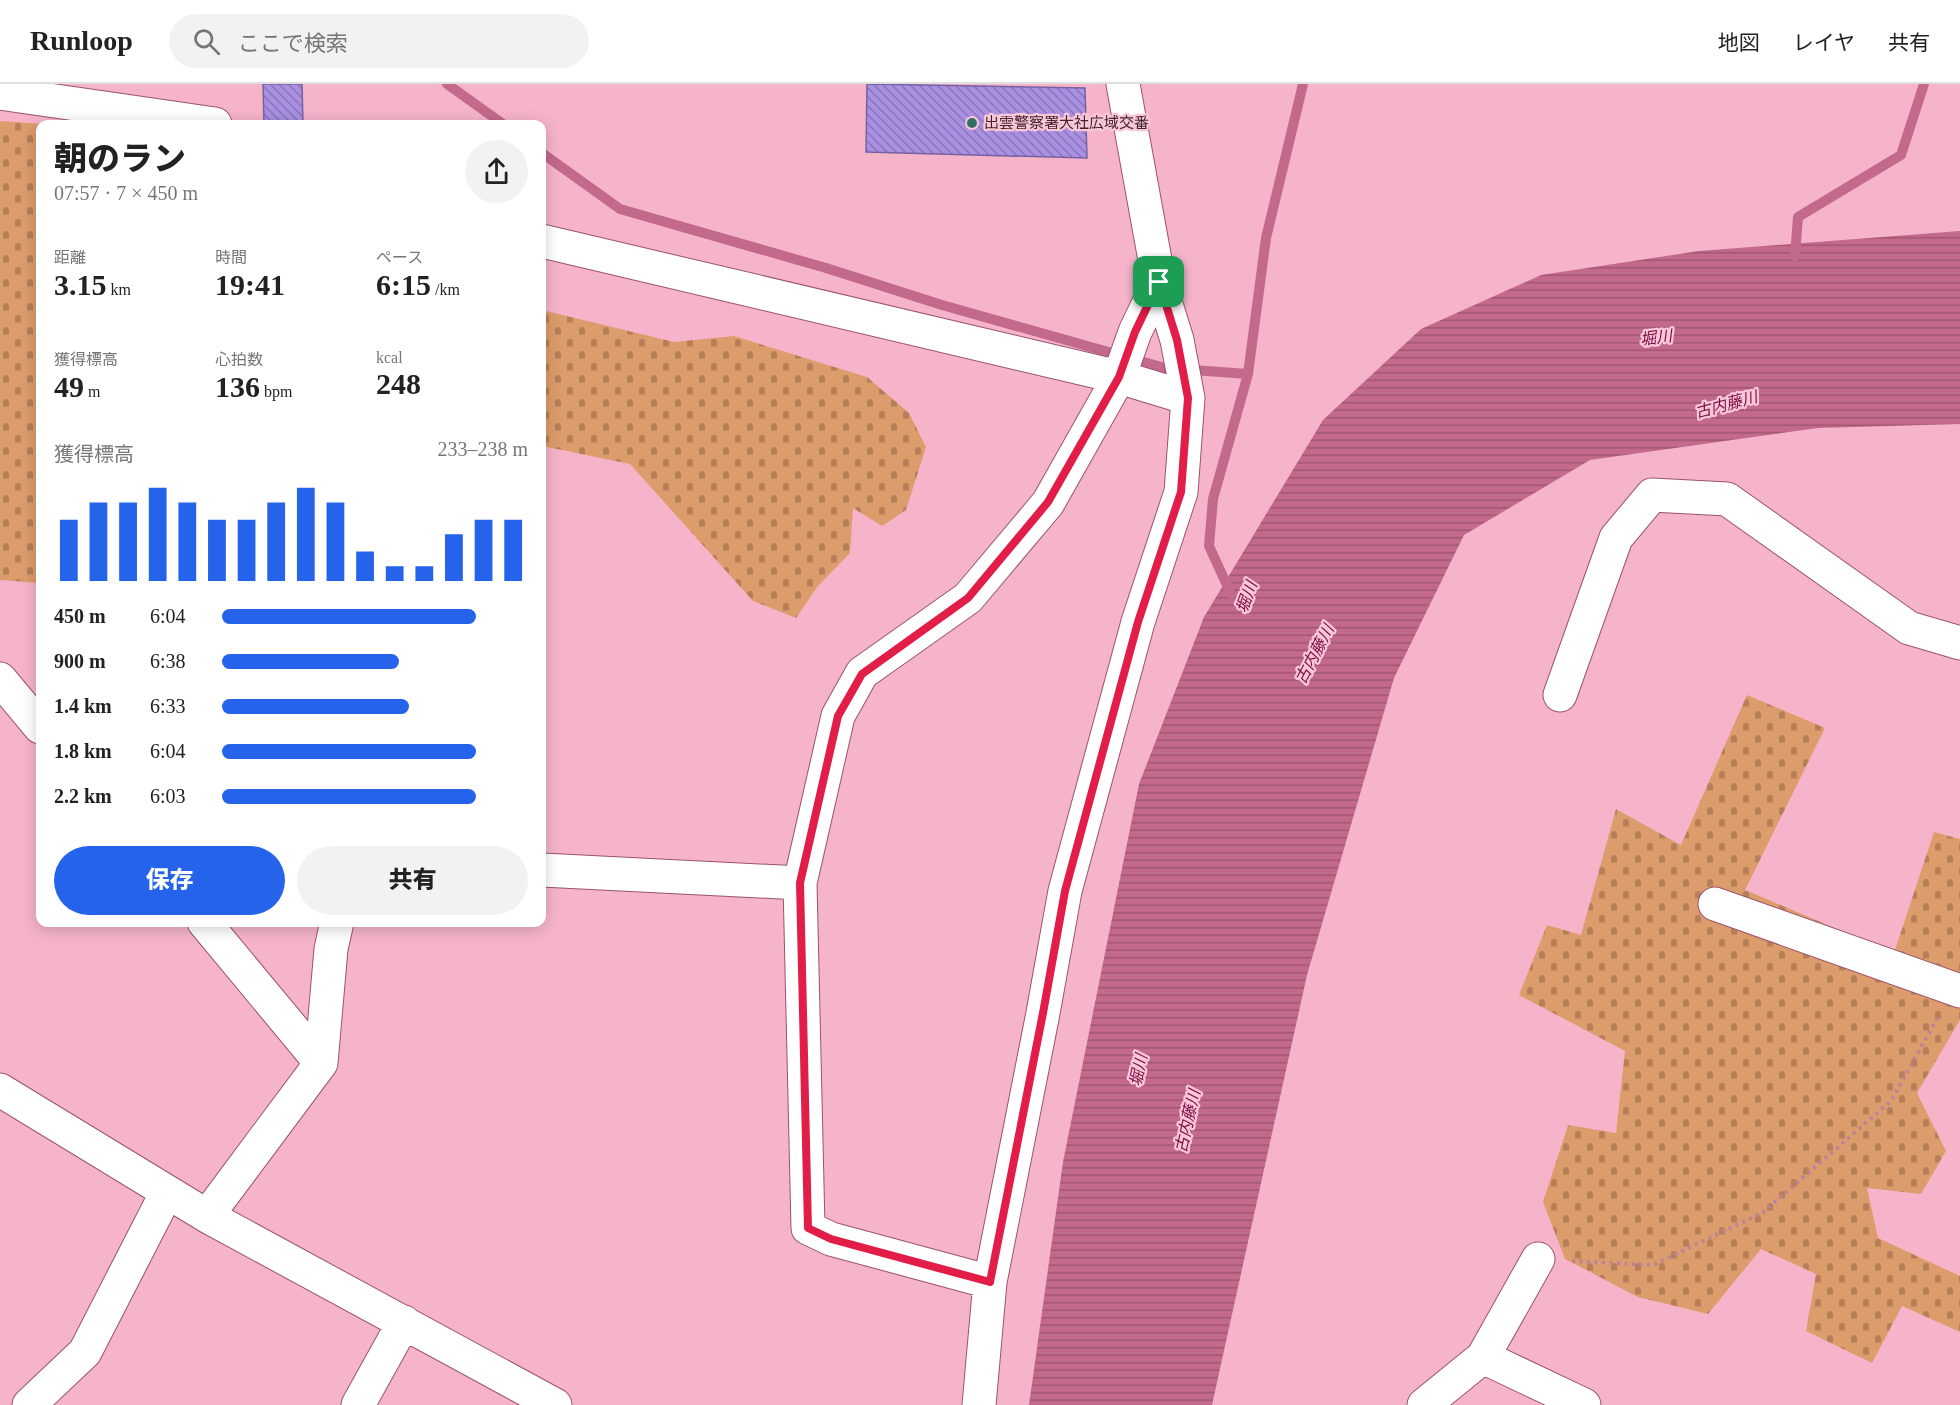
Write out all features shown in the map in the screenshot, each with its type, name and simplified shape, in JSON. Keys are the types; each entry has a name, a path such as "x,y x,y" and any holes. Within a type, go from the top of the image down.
{"street":[{"path":"979,1405 990,1282 1065,891 1138,622 1181,492 1187,392 1178,347 1159,282 1123,84"},
{"path":"0,93 187,120"},
{"path":"546,242 1127,355 1178,347"},
{"path":"990,1282 831,1239 808,1228 800,883 838,716 862,674 968,598 1048,502 1127,355 1159,282"},
{"path":"1127,355 1187,392"},
{"path":"1560,696 1616,538 1652,495 1727,499 1909,628 1960,643"},
{"path":"0,679 36,722"},
{"path":"546,870 800,883"},
{"path":"1715,904 1957,990"},
{"path":"208,927 321,1063"},
{"path":"207,1216 321,1063 331,949 336,927"},
{"path":"0,1090 207,1216 555,1405"},
{"path":"29,1405 85,1352 167,1192"},
{"path":"1424,1405 1483,1357 1538,1259"},
{"path":"358,1405 404,1322"},
{"path":"1483,1357 1584,1405"}],"path":[{"path":"1538,1259 1653,1265 1762,1213 1891,1101 1957,990"}],"green space":[{"path":"0,121 36,123 36,583 0,580"},
{"path":"546,311 674,342 734,336 867,377 909,413 926,447 906,510 882,526 853,508 850,553 818,586 796,618 753,601 630,464 546,447"},
{"path":"1747,695 1825,728 1745,890 1894,953 1934,832 1960,839 1960,1020 1917,1093 1946,1151 1921,1194 1867,1188 1878,1238 1960,1276 1960,1332 1902,1306 1872,1363 1806,1331 1816,1274 1761,1249 1708,1314 1638,1297 1565,1259 1543,1202 1568,1125 1616,1133 1625,1051 1519,995 1547,925 1581,935 1616,809 1681,845"}],"water":[{"path":"1960,231 1960,424 1818,428 1590,460 1464,535 1394,678 1307,975 1212,1405 1029,1405 1063,1162 1139,784 1204,617 1323,420 1421,329 1541,275 1699,251"}],"building":[{"path":"263,84 302,84 303,120 264,120"},
{"path":"867,84 1085,88 1087,158 866,152"}],"waterway":[{"path":"447,84 497,120"},
{"path":"1248,374 1266,238 1303,84"},
{"path":"1795,256 1798,217 1901,155 1924,84"},
{"name":"堀川","path":"546,156 620,209 826,268 942,305 1165,368 1248,374 1213,499 1209,546 1231,594"}],"place":[{"name":"出雲警察署大社広域交番","path":"972,123"}],"route":[{"path":"1159,282 1177,340 1188,398 1181,492 1138,622 1065,891 990,1282 831,1239 808,1228 800,883 838,716 862,674 968,598 1048,502 1119,377 1135,332 1159,282"}],"water label":[{"name":"古内藤川","path":"1726,404"},
{"name":"古内藤川","path":"1314,654"},
{"name":"古内藤川","path":"1187,1121"}]}
